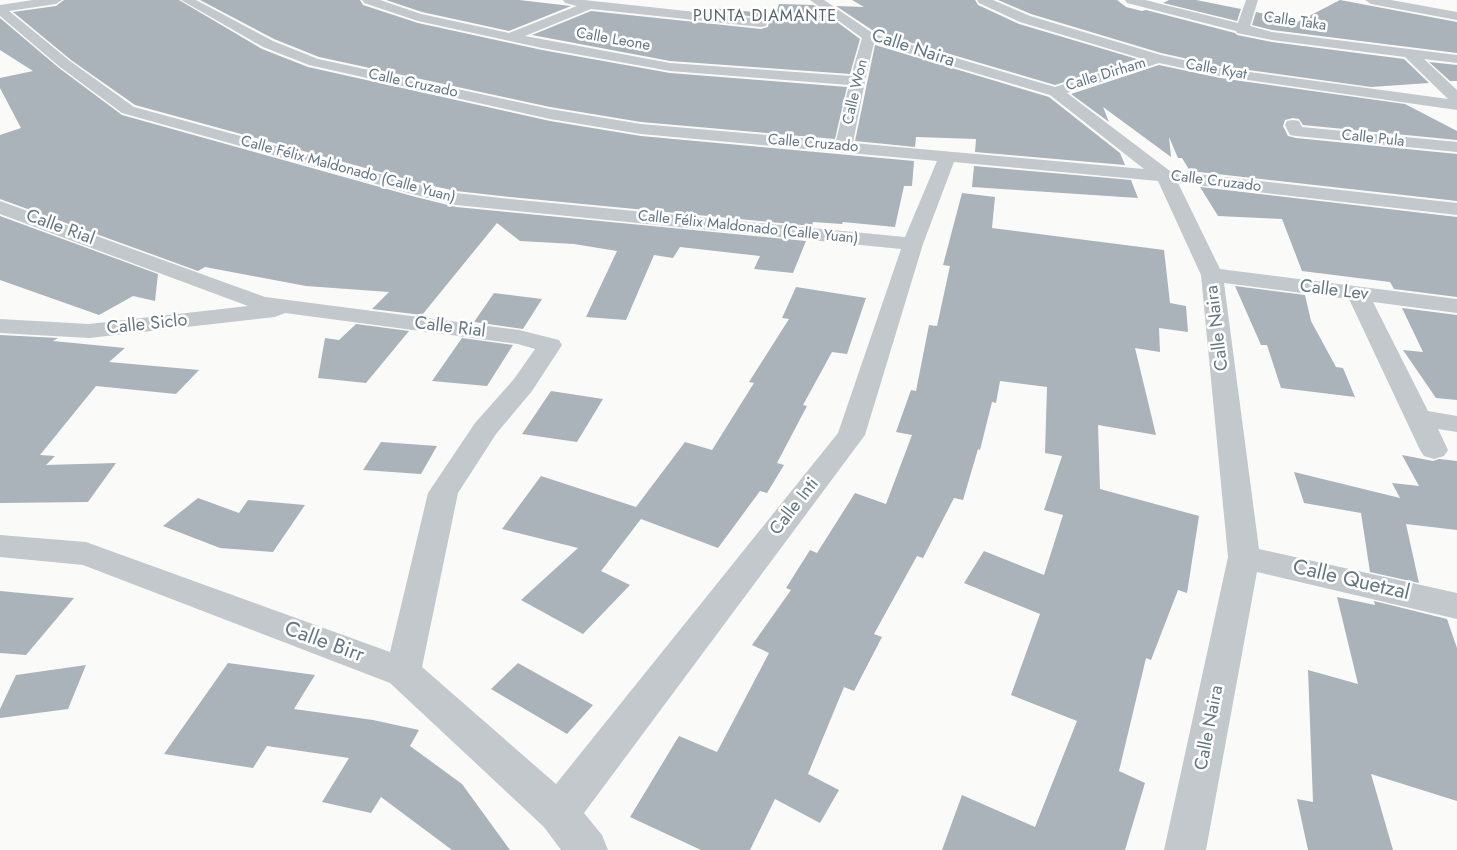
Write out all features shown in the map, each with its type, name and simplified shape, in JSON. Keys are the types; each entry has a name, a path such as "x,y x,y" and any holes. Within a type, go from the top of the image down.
{"street":[{"path":"0,10 56,0"},
{"name":"Calle Cruzado","path":"187,0 268,44 314,62 550,114 641,130 844,146 1164,176 1457,209"},
{"name":"Calle Leone","path":"368,0 418,17 510,37 670,67 857,81"},
{"path":"569,0 590,5 761,23"},
{"name":"Calle Naira","path":"816,0 869,37 1055,92 1164,176 1212,275 1244,557 1186,850"},
{"name":"Calle Kyat","path":"983,0 1025,20 1158,59 1220,72 1457,105"},
{"name":"Calle Taka","path":"1131,0 1242,30 1272,36 1457,59"},
{"path":"1242,30 1252,0"},
{"path":"1371,0 1404,3 1457,16"},
{"path":"510,37 590,5"},
{"name":"Calle Félix Maldonado (Calle Yuan)","path":"0,10 65,64 128,110 419,190 456,199 510,205 913,244"},
{"name":"Calle Won","path":"844,146 857,81 869,37"},
{"path":"1410,53 1457,99"},
{"name":"Calle Dirham","path":"1055,92 1158,59"},
{"name":"Calle Pula","path":"1293,125 1296,131 1457,147"},
{"name":"Calle Inti","path":"559,813 851,435 913,244 948,156"},
{"name":"Calle Rial","path":"0,207 262,303 519,337 550,345 523,384 485,429 443,494 403,672"},
{"name":"Calle Lev","path":"1212,275 1457,306"},
{"path":"1357,293 1434,450"},
{"name":"Calle Siclo","path":"0,326 89,331 293,308"},
{"path":"1417,417 1457,424"},
{"name":"Calle Birr","path":"0,546 86,554 403,672 559,813 587,850"},
{"name":"Calle Quetzal","path":"1244,557 1457,606"}],"building":[{"path":"64,0 179,0 262,49 308,67 550,121 641,136 914,161 912,186 904,186 895,227 843,222 842,224 813,222 812,226 510,197 456,191 424,184 135,105 71,60 13,12 56,6"},
{"path":"200,0 360,0 363,5 418,23 542,50 670,73 847,87 835,139 641,122 550,107 319,57 274,39"},
{"path":"386,0 519,0 571,6 509,31 422,12"},
{"path":"852,0 975,0 978,5 1019,24 1137,59 1055,85 875,32 836,6 864,7"},
{"path":"998,0 1117,0 1126,7 1142,11 1146,10 1237,35 1272,42 1404,59 1429,83 1371,87 1220,66 1161,53 1031,14"},
{"path":"1169,0 1196,0 1241,9 1237,21 1163,3"},
{"path":"1340,0 1457,22 1457,53 1272,30 1252,25 1256,12 1289,19 1288,27"},
{"path":"779,4 814,5 860,39 850,74 670,61 532,35 591,11 761,29 768,27 769,22 766,18 707,11 711,8 776,14"},
{"path":"0,18 59,68 122,115 412,196 456,207 806,241 793,273 754,269 760,256 680,247 673,258 654,255 626,320 586,317 617,251 574,244 520,241 497,223 422,315 372,309 389,292 306,286 205,267 198,271 0,199 0,135 21,128 0,88 0,78 33,71 0,50"},
{"path":"875,45 1049,97 1120,153 1125,165 975,152 976,139 916,137 915,147 855,141"},
{"path":"1429,62 1457,65 1457,81 1450,81"},
{"path":"1159,65 1220,78 1405,104 1457,131 1457,140 1303,125 1299,119 1293,118 1285,120 1283,126 1288,136 1296,138 1457,154 1457,201 1190,171 1182,158 1178,158 1169,137 1171,157 1103,107 1109,122 1071,94"},
{"path":"974,166 1131,180 1138,198 972,187"},
{"path":"1200,187 1457,217 1457,297 1394,289 1390,282 1302,271 1282,219 1218,216"},
{"path":"962,193 995,197 992,228 1164,250 1170,303 1186,306 1188,332 1159,328 1160,352 1135,348 1156,435 1098,425 1100,489 1199,516 1187,593 1178,590 1151,660 1146,658 1119,771 1145,783 1125,850 942,850 962,795 1035,827 1077,721 1011,695 1040,614 964,583 984,551 1044,575 1063,515 1044,510 1062,456 1045,453 1047,387 1000,381 996,403 992,402 980,450 978,449 963,500 954,498 923,558 917,556 874,634 882,637 854,691 844,687 808,774 839,790 820,823 775,799 750,850 701,850 630,817 679,736 717,752 769,653 752,645 791,590 786,588 810,550 817,553 855,493 886,504 912,435 896,432 911,390 916,391 929,325 937,326 950,266 943,265"},
{"path":"0,216 158,274 155,301 133,296 99,315 0,280"},
{"path":"1235,286 1305,295 1311,321 1336,367 1343,368 1355,397 1281,388 1267,345 1261,345"},
{"path":"796,287 866,298 847,354 832,352 803,405 807,406 777,463 784,465 767,493 760,491 718,548 641,519 601,571 630,585 583,634 521,600 578,548 502,529 541,476 636,507 685,442 712,450 754,383 749,382 789,319 782,318"},
{"path":"494,293 542,299 523,329 474,322"},
{"path":"1402,308 1457,315 1457,400 1436,398 1403,350 1423,352"},
{"path":"356,324 409,331 366,383 318,378 325,338 339,340"},
{"path":"0,335 58,338 53,341 125,348 109,362 199,370 176,394 96,386 40,455 55,456 46,465 116,463 88,502 0,503"},
{"path":"462,338 513,345 487,386 432,381"},
{"path":"551,391 603,399 577,442 522,434"},
{"path":"381,442 437,446 421,474 363,470"},
{"path":"1402,455 1433,461 1439,459 1457,461 1457,530 1406,524 1419,583 1370,572 1361,513 1304,503 1294,472 1400,498 1392,483 1419,486"},
{"path":"198,498 239,513 248,500 305,505 273,552 220,548 163,526"},
{"path":"0,591 74,598 26,655 0,653"},
{"path":"1337,597 1375,605 1374,601 1447,619 1457,648 1457,801 1371,774 1393,850 1308,850 1297,799 1313,802 1308,670 1358,684"},
{"path":"228,663 315,675 294,709 373,720 419,730 410,746 462,784 510,850 452,850 381,797 371,813 322,802 349,758 267,746 253,768 164,754"},
{"path":"518,663 593,705 567,734 491,689"},
{"path":"86,665 68,709 0,718 0,709 16,675"}],"district":[{"name":"PUNTA DIAMANTE","path":"765,17"}]}
